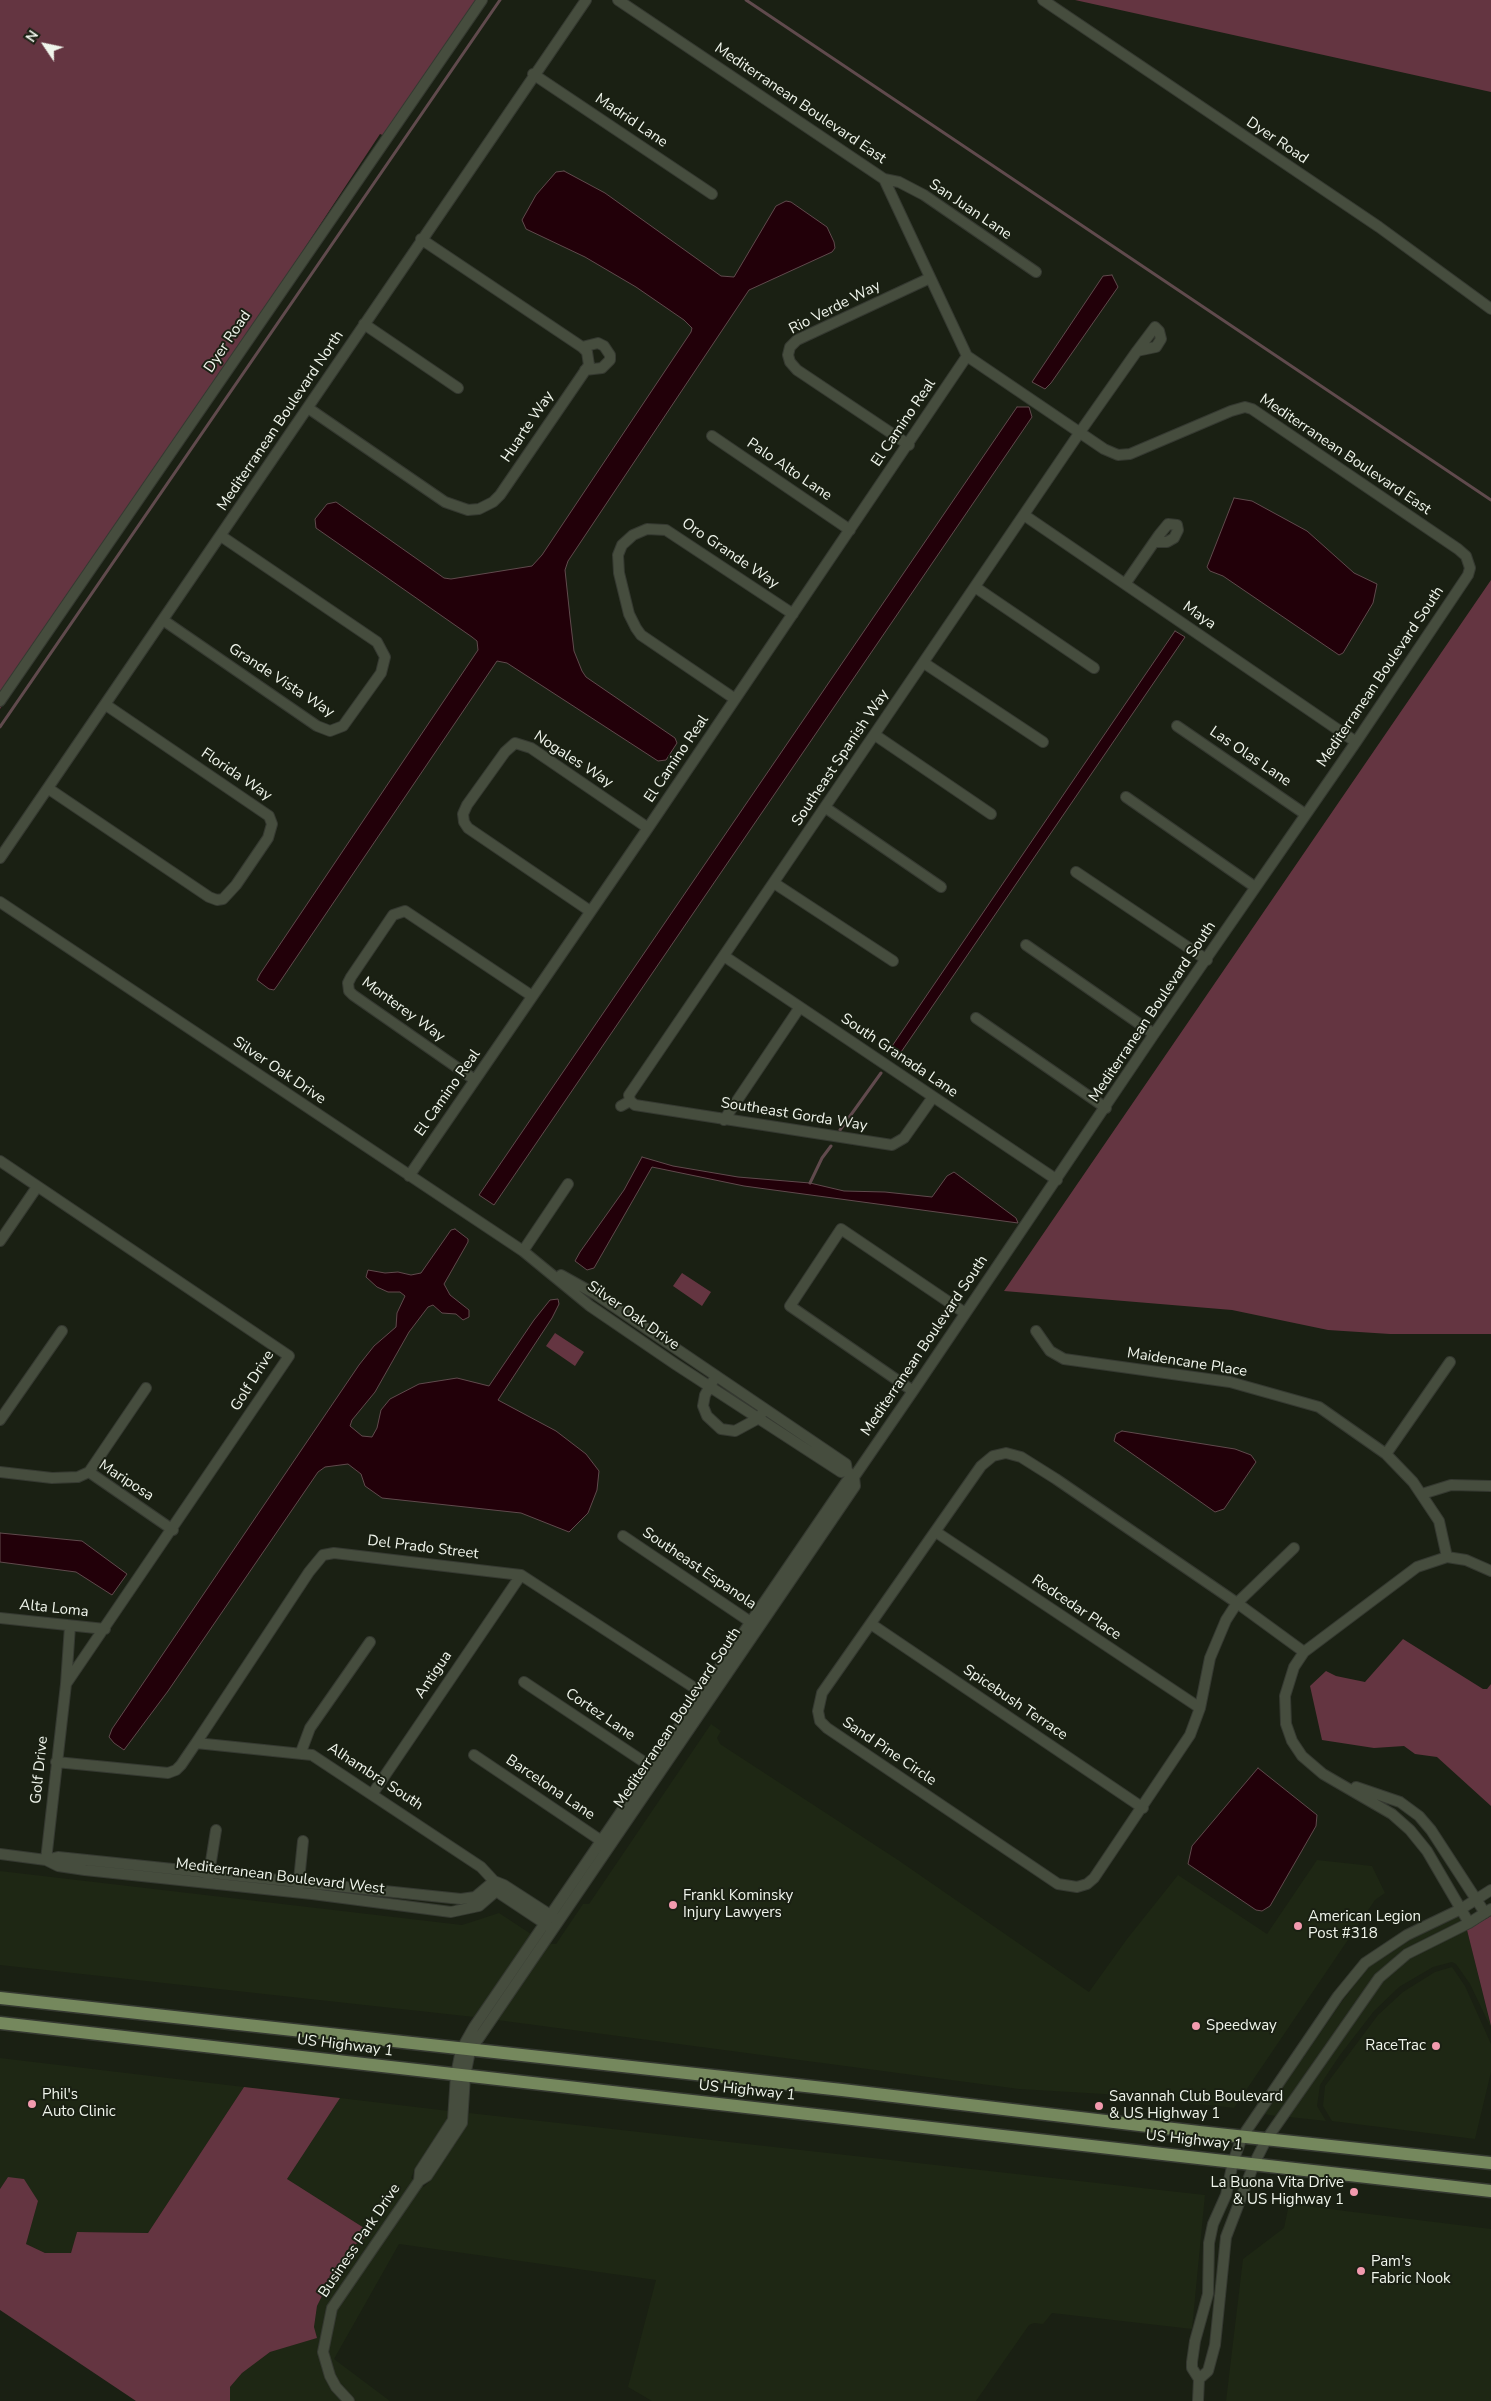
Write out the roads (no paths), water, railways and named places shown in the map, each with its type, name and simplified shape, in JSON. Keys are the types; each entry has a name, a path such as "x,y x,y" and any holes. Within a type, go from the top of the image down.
{"main road":[{"name":"US Highway 1","path":"0,1998 842,2090 1266,2140 1491,2163"},
{"name":"US Highway 1","path":"0,2023 1491,2191"}],"street":[{"name":"Dyer Road","path":"0,701 482,0"},
{"name":"Mediterranean Boulevard North","path":"0,858 106,706 421,239 586,0"},
{"name":"Mediterranean Boulevard East","path":"618,0 884,178 967,356 1104,449 1125,456 1231,411 1245,407 1252,409 1458,549 1470,561"},
{"name":"Dyer Road","path":"1043,0 1379,227 1491,309"},
{"name":"Madrid Lane","path":"534,74 712,194"},
{"name":"San Juan Lane","path":"884,178 900,182 924,195 1036,272"},
{"path":"421,239 582,347 587,352 589,360 585,370 602,368 610,360 610,354 604,346 598,343 582,347"},
{"name":"Rio Verde Way","path":"908,445 797,370 790,362 785,346 930,278"},
{"path":"364,324 458,388"},
{"name":"Southeast Spanish Way","path":"626,1103 629,1095 1080,432 1138,351"},
{"name":"El Camino Real","path":"409,1176 648,828 967,356"},
{"name":"Huarte Way","path":"308,408 445,502 468,510 479,509 500,495 585,370"},
{"name":"Palo Alto Lane","path":"712,436 850,530"},
{"name":"Maya","path":"1024,515 1356,742"},
{"name":"Oro Grande Way","path":"735,699 641,634 636,628 629,614 619,573 618,555 622,545 633,535 647,529 666,530 793,614"},
{"name":"Grande Vista Way","path":"163,620 317,726 330,731 343,726 381,673 385,657 377,642 221,536"},
{"path":"1125,584 1154,542"},
{"name":"Mediterranean Boulevard South","path":"461,2075 466,2050 517,1972 755,1624 851,1474 913,1392 1106,1108 1154,1034 1356,742 1468,575 1470,561"},
{"path":"975,587 1094,668"},
{"path":"924,663 1043,742"},
{"name":"Florida Way","path":"48,789 209,897 217,900 223,899 241,877 268,838 272,824 269,816 106,706"},
{"name":"Las Olas Lane","path":"1177,726 1305,814"},
{"path":"875,735 991,814"},
{"name":"Nogales Way","path":"590,911 468,828 464,822 463,814 494,767 509,746 515,744 530,748 648,828"},
{"path":"1126,797 1255,887"},
{"path":"826,808 942,887"},
{"path":"1076,872 1206,960"},
{"path":"774,883 893,961"},
{"name":"Silver Oak Drive","path":"0,902 523,1251 590,1306 710,1386 762,1414 846,1464 851,1474"},
{"name":"Monterey Way","path":"475,1080 363,1003 349,991 348,983 367,953 393,915 405,911 532,996"},
{"path":"1026,945 1154,1034"},
{"name":"South Granada Lane","path":"724,956 1057,1180"},
{"path":"724,1120 800,1007"},
{"path":"976,1018 1106,1108"},
{"name":"Southeast Gorda Way","path":"626,1103 635,1106 892,1145 904,1138 933,1097"},
{"name":"Golf Drive","path":"0,1161 289,1356 173,1530 66,1684"},
{"path":"523,1251 568,1184"},
{"path":"0,1241 37,1187"},
{"path":"913,1392 790,1306 841,1229 965,1313"},
{"name":"Silver Oak Drive","path":"541,1265 597,1295 716,1376 762,1414"},
{"path":"0,1420 62,1331"},
{"name":"Maidencane Place","path":"1036,1331 1050,1351 1064,1359 1230,1382 1319,1407 1386,1454 1422,1494 1439,1521 1447,1557"},
{"path":"1386,1454 1450,1362"},
{"path":"716,1376 710,1386 703,1406 707,1416 721,1429 735,1431 762,1414"},
{"path":"89,1472 146,1388"},
{"name":"Sand Pine Circle","path":"1237,1603 1226,1620 1214,1646 1200,1708 1190,1736 1143,1808 1094,1878 1087,1884 1067,1887 1050,1878 827,1728 820,1721 818,1711 822,1693 981,1466 993,1456 1006,1453 1021,1457 1042,1470 1237,1603 1304,1652"},
{"name":"Mariposa","path":"0,1472 52,1478 78,1477 89,1472 173,1530"},
{"path":"1422,1494 1451,1485 1491,1486"},
{"name":"Redcedar Place","path":"936,1532 1200,1708"},
{"name":"Southeast Espanola","path":"623,1536 755,1624"},
{"path":"1237,1603 1294,1548"},
{"name":"Del Prado Street","path":"196,1743 309,1572 324,1555 334,1553 521,1574 706,1695"},
{"path":"1469,1924 1427,1851 1410,1830 1392,1814 1315,1769 1302,1756 1292,1741 1286,1724 1284,1705 1286,1686 1294,1666 1304,1652 1408,1573 1425,1563 1447,1557 1466,1560 1491,1570"},
{"name":"Antigua","path":"373,1793 521,1574"},
{"name":"Alta Loma","path":"0,1618 106,1628"},
{"name":"Spicebush Terrace","path":"871,1624 1143,1808"},
{"name":"Golf Drive","path":"46,1860 66,1684 70,1626"},
{"path":"301,1752 310,1728 370,1642"},
{"name":"Cortez Lane","path":"524,1682 656,1770"},
{"path":"56,1762 168,1773 176,1770 181,1765 196,1743"},
{"name":"Alhambra South","path":"196,1743 301,1752 325,1761 481,1867 498,1885 552,1922"},
{"name":"Barcelona Lane","path":"474,1755 605,1843"},
{"path":"1199,2379 1208,2371 1216,2345 1226,2237 1254,2164 1266,2140 1379,1978 1407,1954 1469,1924 1488,1911 1476,1900 1419,1816 1400,1802 1331,1779"},
{"path":"208,1878 216,1830"},
{"path":"298,1888 303,1841"},
{"name":"Mediterranean Boulevard West","path":"0,1854 46,1860 58,1857 208,1878 298,1888 461,1899 475,1896 498,1885"},
{"path":"1198,2401 1199,2379 1192,2368 1192,2362 1209,2289 1209,2243 1213,2224 1226,2195 1233,2162 1242,2137 1338,1996 1365,1963 1407,1935 1461,1909 1491,1890"},
{"name":"Business Park Drive","path":"349,2401 336,2387 330,2376 323,2352 332,2308 419,2181 420,2172 436,2155 453,2120 461,2075"},
{"path":"1209,2289 1221,2290"}],"waterway":[{"path":"0,727 500,0"},
{"path":"746,0 1491,500"},
{"path":"840,1130 881,1073"},
{"path":"810,1183 822,1158 831,1146"}],"place":[{"name":"Frankl Kominsky Injury Lawyers","path":"673,1905"},
{"name":"American Legion Post #318","path":"1298,1926"},
{"name":"Speedway","path":"1196,2026"},
{"name":"RaceTrac","path":"1436,2046"},
{"name":"Phil's Auto Clinic","path":"32,2104"},
{"name":"Savannah Club Boulevard & US Highway 1","path":"1099,2106"},
{"name":"La Buona Vita Drive & US Highway 1","path":"1354,2192"},
{"name":"Pam's Fabric Nook","path":"1361,2271"}]}
